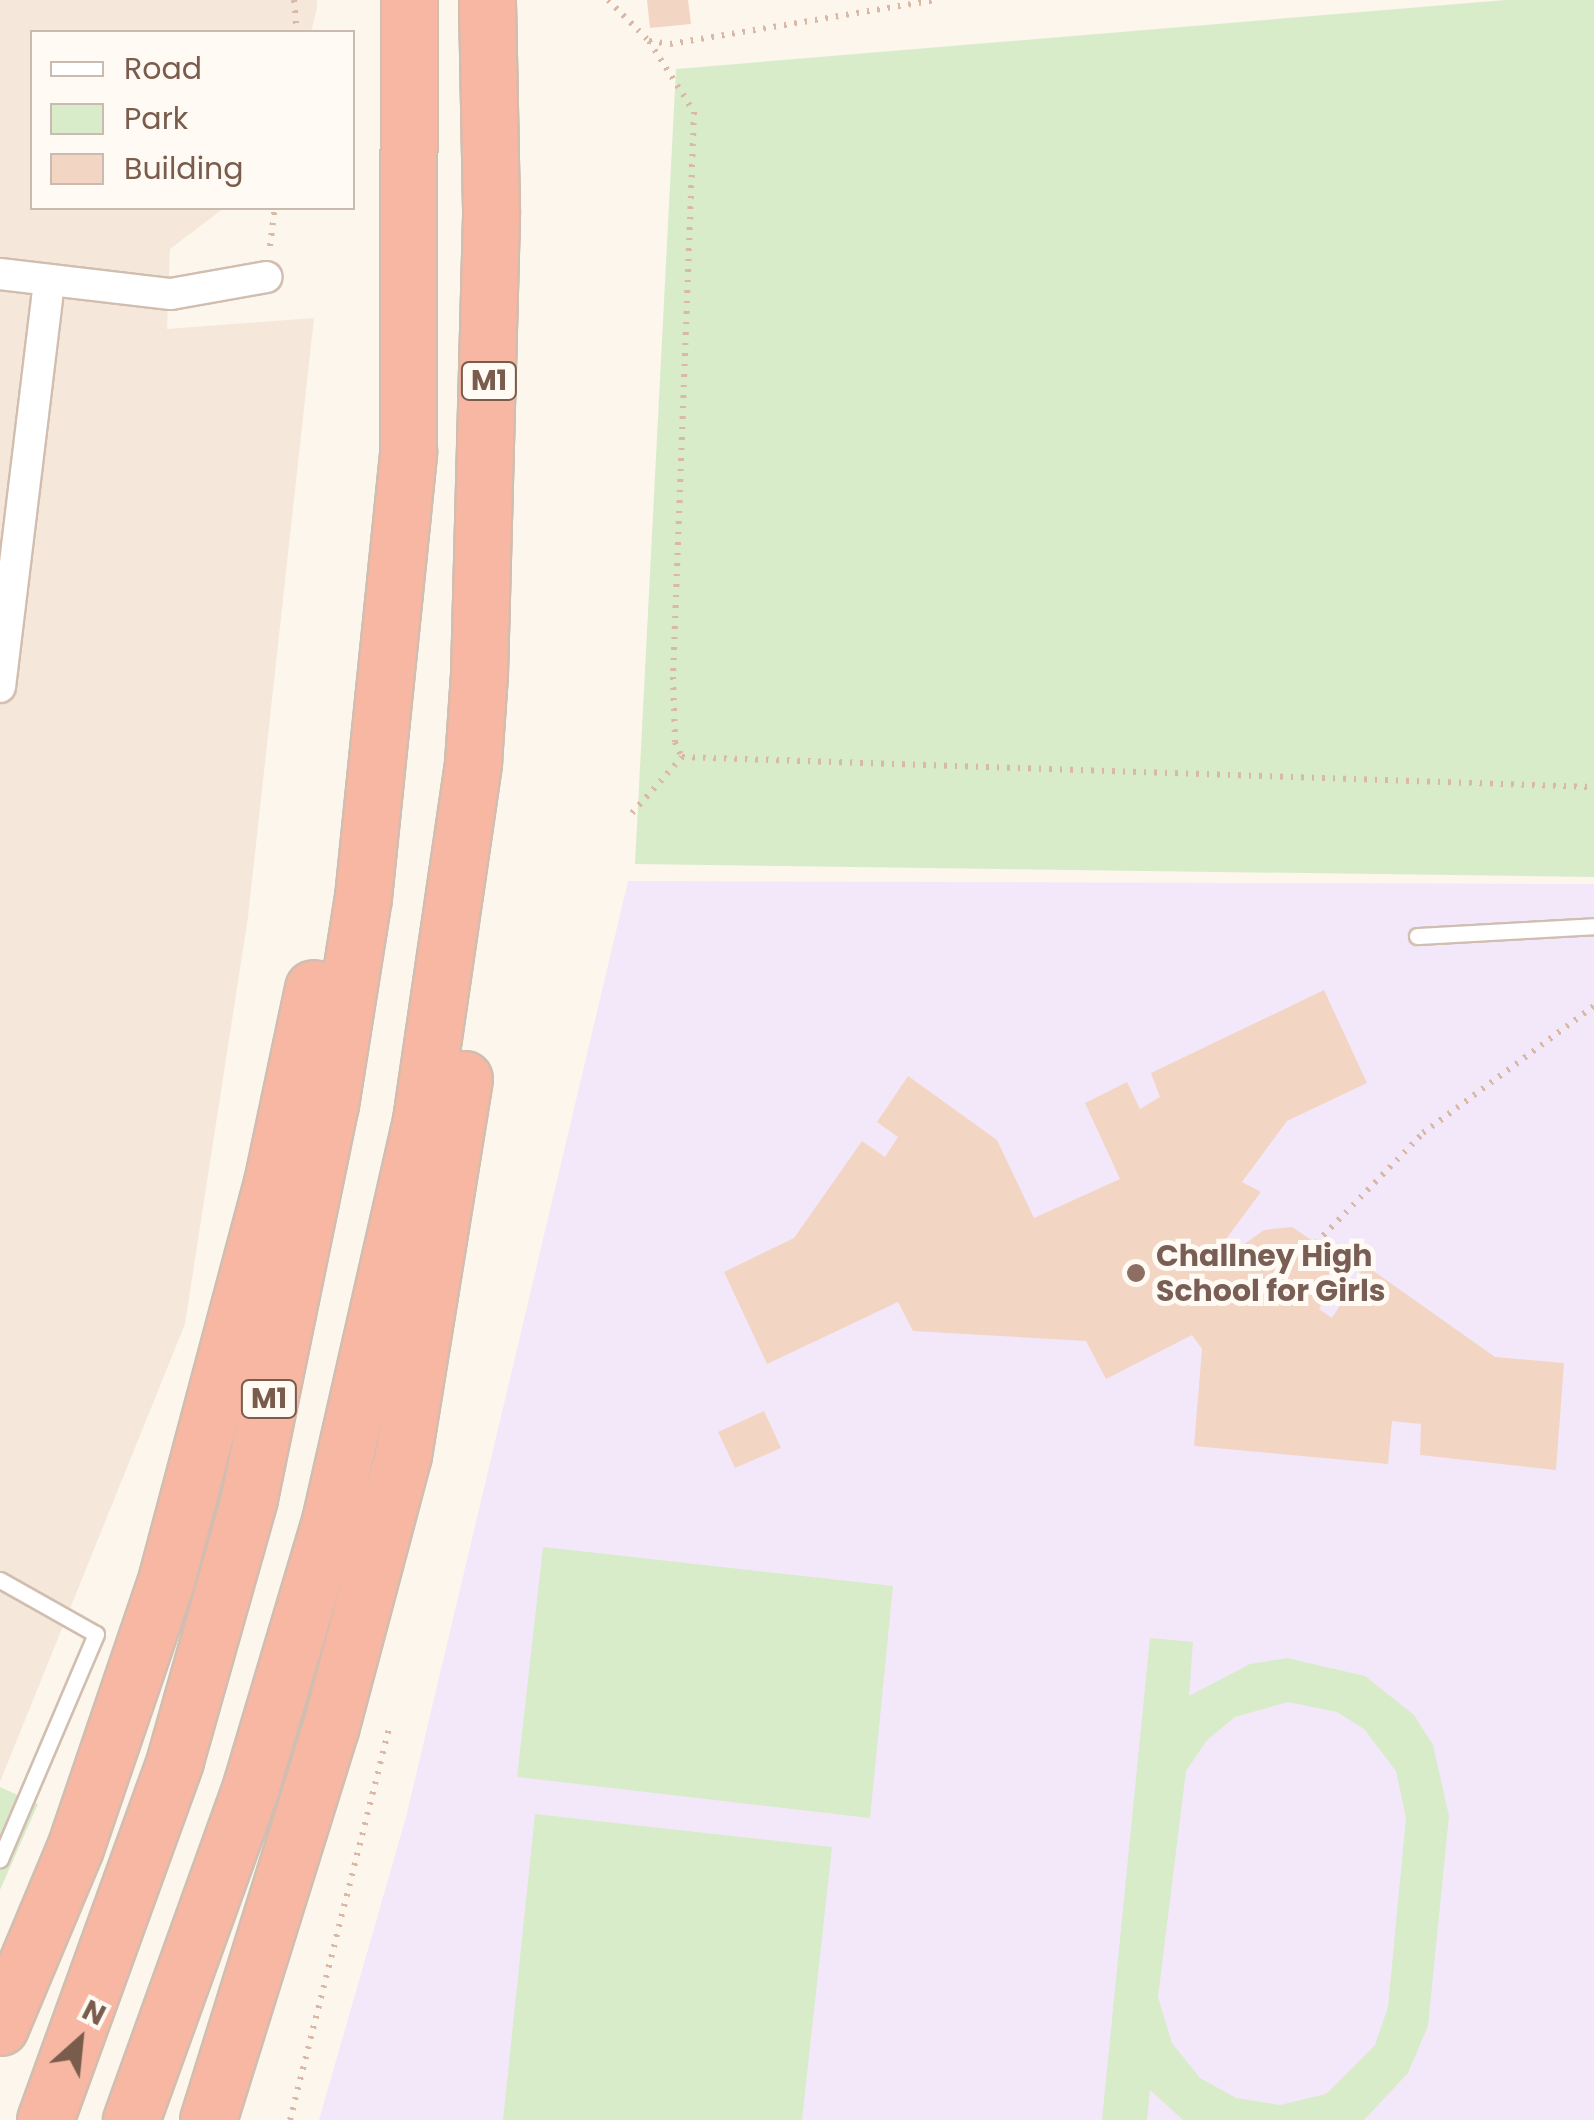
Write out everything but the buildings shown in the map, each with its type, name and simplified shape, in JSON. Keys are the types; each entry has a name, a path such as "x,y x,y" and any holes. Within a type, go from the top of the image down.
{"highway":[{"name":"M1","path":"45,2120 175,1760 249,1498 330,1105 363,897 408,452 408,0"},
{"name":"M1","path":"132,2120 251,1786 330,1521 422,1120 474,762 488,463 487,0"},
{"path":"0,2027 75,1848 166,1577 272,1183 390,652"},
{"path":"208,2120 330,1729 402,1456 440,1251 472,1014 474,762"}],"street":[{"path":"0,274 171,294 266,276"},
{"path":"0,688 12,485 50,280"}],"lane":[{"path":"1417,936 1594,926"},
{"path":"0,1580 96,1634 0,1860"}],"path":[{"path":"294,0 296,30"},
{"path":"608,0 623,22 649,41 694,112 673,677 674,742 682,757"},
{"path":"649,41 670,44 846,19 935,0"},
{"path":"682,757 1594,788"},
{"path":"632,813 682,757"},
{"path":"1316,1243 1423,1133 1594,1006"},
{"path":"290,2120 390,1726"}],"shaded area":[{"path":"0,0 317,0 312,30 30,30 30,210 221,210 170,249 167,329 314,318 248,917 185,1324 0,1782"},
{"path":"628,881 1594,884 1594,2120 319,2120 406,1817"}],"green space":[{"path":"1506,0 1594,0 1594,877 635,864 676,69"},
{"path":"543,1547 893,1586 870,1818 517,1777"},
{"path":"1150,1638 1193,1642 1189,1696 1250,1664 1287,1658 1365,1676 1414,1715 1433,1745 1449,1816 1428,2026 1408,2073 1364,2120 1183,2120 1150,2090 1147,2120 1102,2120","holes":["1288,1702 1337,1712 1364,1729 1396,1771 1406,1818 1388,2007 1375,2045 1326,2094 1280,2105 1236,2098 1200,2078 1172,2043 1158,1997 1186,1771 1207,1740 1235,1717"]},
{"path":"0,1787 38,1804 0,1890"},
{"path":"535,1814 832,1847 802,2120 503,2120"}],"place":[{"name":"Challney High School for Girls","path":"1136,1273"}]}
